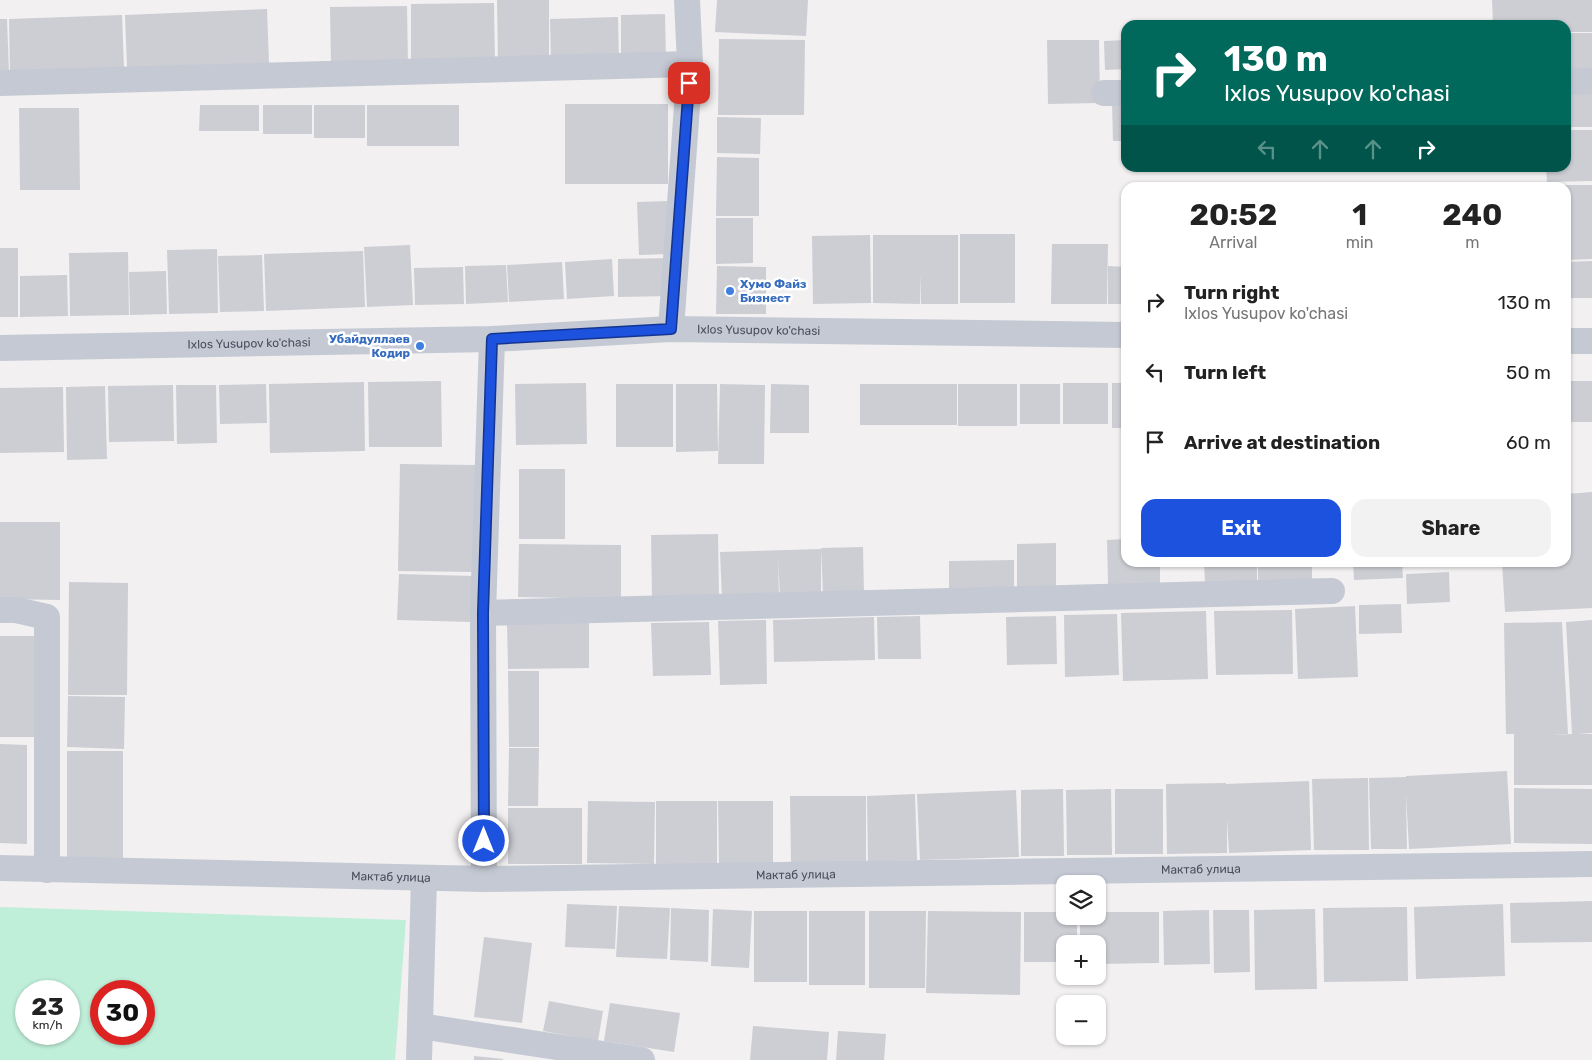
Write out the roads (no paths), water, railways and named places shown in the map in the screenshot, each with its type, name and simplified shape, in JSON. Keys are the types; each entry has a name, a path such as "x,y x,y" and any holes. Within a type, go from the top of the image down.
{"street":[{"path":"671,329 690,64 687,0"},
{"path":"0,83 690,64"},
{"path":"1571,82 1592,81"},
{"name":"Ixlos Yusupov ko'chasi","path":"0,348 492,339 671,329 1121,335"},
{"path":"484,879 483,613 492,339"},
{"path":"1571,341 1592,341"},
{"path":"483,613 1332,591"},
{"path":"0,610 16,610 47,617 48,870"},
{"name":"Мактаб улица","path":"0,868 484,879 1592,864"},
{"path":"419,1060 424,878"},
{"path":"420,1026 642,1060"}],"place":[{"name":"Хумо Файз Бизнест","path":"730,291"},
{"name":"Убайдуллаев Кодир","path":"420,346"}]}
